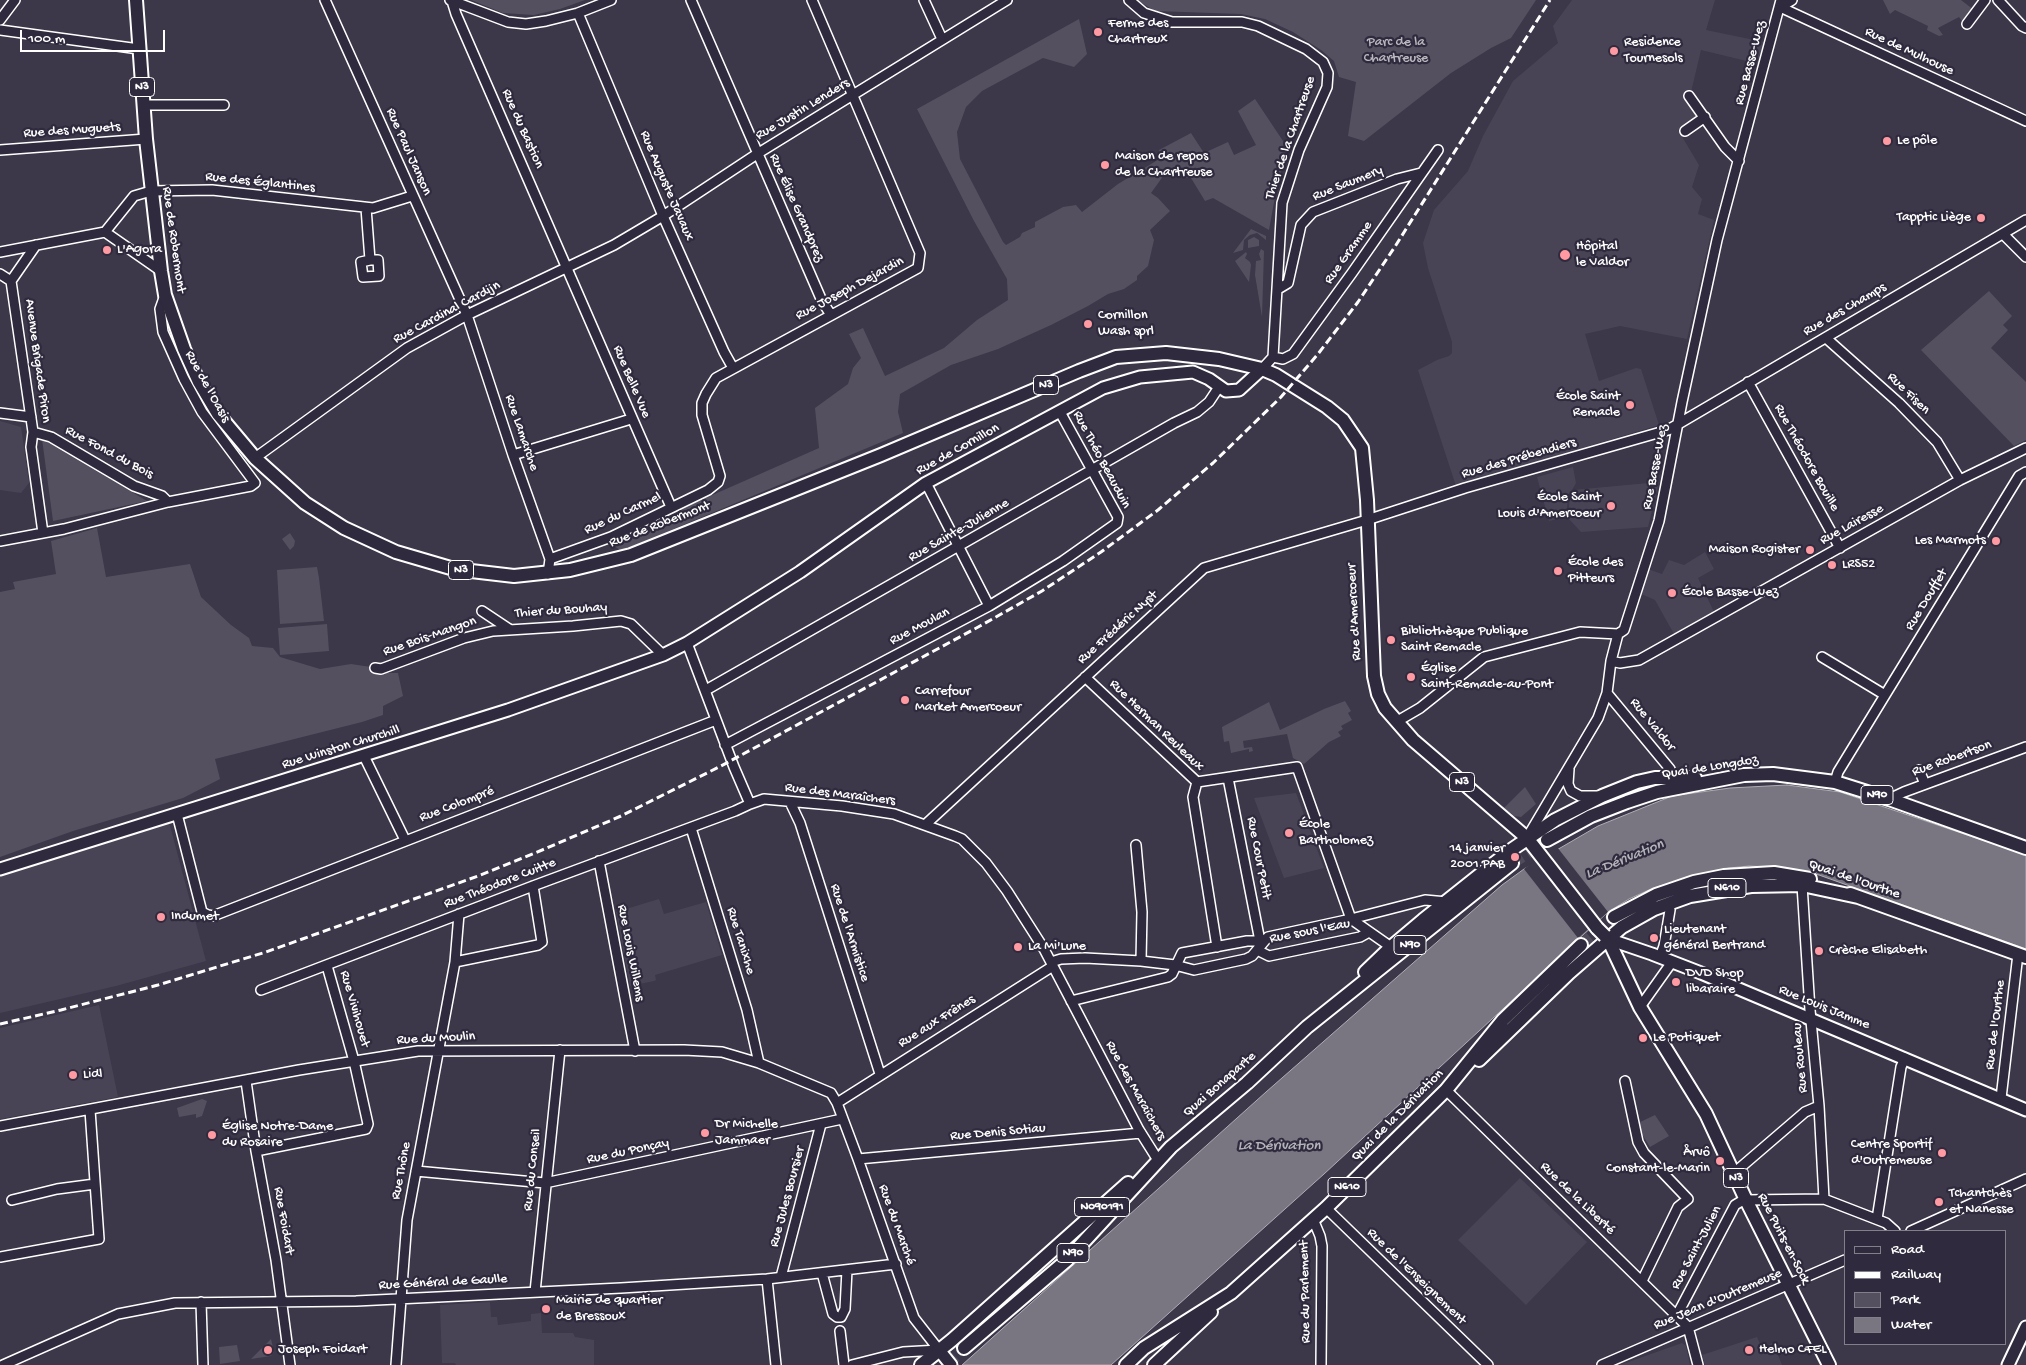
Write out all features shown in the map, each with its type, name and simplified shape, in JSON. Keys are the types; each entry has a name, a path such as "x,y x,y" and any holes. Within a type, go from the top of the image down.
{"main road":[{"name":"Rue de Robermont","path":"136,0 146,139 161,271 165,295 184,349 199,382 218,414 255,458 313,508 344,528 396,552 448,568 473,572 514,576 548,574 631,555 881,455 1116,357 1166,354 1220,359 1262,370"},
{"path":"1219,388 1226,391 1239,390 1262,370"},
{"name":"Rue d'Amercoeur","path":"1262,370 1276,375 1327,407 1343,420 1362,448 1367,500 1374,676 1378,694 1385,708 1413,740 1527,838"},
{"name":"Rue de Cornillon","path":"687,643 800,572 926,483 1102,388 1140,377 1193,372 1209,379 1219,388"},
{"name":"Rue Winston Churchill","path":"0,869 508,710 663,655 687,643"},
{"name":"Quai de Longdoz","path":"1547,840 1591,816 1657,792 1744,775 1773,774 1835,782 1889,799 2026,848"},
{"path":"1307,1027 1390,947 1527,838 1555,820 1602,796 1637,782 1669,778 1723,779"},
{"name":"N3","path":"1527,838 1601,932 1637,1001"},
{"name":"Quai Bonaparte","path":"964,1348 1067,1260 1171,1147 1247,1083 1307,1027 1512,863"},
{"name":"Quai de l'Ourthe","path":"1614,917 1634,905 1678,888 1724,876 1774,873 1800,877 1828,885 2022,956"},
{"name":"N610","path":"1458,1077 1482,1057 1569,973 1601,932 1668,903 1690,896 1738,886 1802,885 1858,897"},
{"name":"Rue Louis Jamme","path":"1601,932 1906,1058 2026,1110"},
{"name":"Quai de la Dérivation","path":"1126,1365 1144,1348 1231,1293 1326,1208 1446,1090 1503,1020 1581,945"},
{"name":"Rue Puits-en-Sock","path":"1637,1001 1706,1114 1746,1200 1829,1365"},
{"name":"N090191","path":"939,1350 1156,1157 1171,1147"},
{"name":"N610","path":"1154,1365 1231,1293"},
{"path":"2008,1365 2026,1328"},
{"path":"922,1365 939,1350 951,1365"}],"street":[{"path":"0,20 15,0"},
{"name":"Rue Paul Janson","path":"325,0 467,315"},
{"path":"451,1 508,22 526,24 578,13 611,0"},
{"name":"Rue Élise Grandprez","path":"691,0 822,301 831,315"},
{"name":"Rue Joseph Dejardin","path":"718,482 720,476 704,426 702,404 710,384 733,368 918,268 920,253 812,0"},
{"path":"924,0 942,39"},
{"name":"Rue Justin Lenders","path":"614,245 663,216 757,154 1007,0"},
{"name":"Thier de la Chartreuse","path":"1129,0 1144,13 1172,22 1242,22 1258,26 1306,49 1323,62 1328,74 1327,87 1299,150 1282,203 1273,356"},
{"path":"1780,4 1792,0"},
{"path":"1967,24 1985,0"},
{"path":"1998,0 2026,28"},
{"name":"Rue du Bastion","path":"451,1 568,268"},
{"name":"Rue de Mulhouse","path":"1780,4 2026,121"},
{"name":"Rue Basse-Wez","path":"1527,838 1598,718 1607,692 1611,662 1618,634 1624,630 1659,521 1718,240 1780,4"},
{"name":"Rue Auguste Javaux","path":"578,13 663,216 733,368"},
{"path":"0,30 138,48"},
{"path":"1689,96 1725,147 1739,161"},
{"path":"144,105 224,105"},
{"path":"1685,131 1704,117"},
{"name":"Rue des Muguets","path":"0,150 146,139"},
{"name":"Rue Gramme","path":"1273,356 1283,359 1293,354 1438,150"},
{"name":"Rue Saumery","path":"1278,289 1288,283 1302,225 1313,212 1397,179 1421,173"},
{"name":"Rue des Églantines","path":"151,191 212,190 366,208 392,204 412,196"},
{"path":"0,252 105,232 134,196 151,191"},
{"path":"366,208 370,260"},
{"name":"Rue des Champs","path":"1678,424 2026,220"},
{"path":"105,232 161,271"},
{"path":"2003,234 2026,257"},
{"path":"0,274 11,281 36,245"},
{"name":"Rue Cardinal Cardijn","path":"255,458 407,348 467,315 614,245"},
{"name":"Rue Belle Vue","path":"568,268 670,507"},
{"name":"Avenue Brigade Piron","path":"11,281 33,432 31,446 43,533"},
{"name":"Rue de l'Oasis","path":"165,295 160,310 163,332 184,379 206,419 255,483 251,486 168,502"},
{"name":"Rue Lamarche","path":"467,315 513,455 550,559"},
{"name":"Rue Fisen","path":"1826,338 1899,403 1937,442 1960,480"},
{"path":"1262,370 1273,356"},
{"name":"Rue Théodore Bouille","path":"1748,382 1840,548"},
{"name":"Rue Sainte-Julienne","path":"706,690 1197,412 1209,402 1219,388"},
{"name":"Rue Théo Beauduin","path":"1060,412 1118,520"},
{"path":"0,413 31,418"},
{"path":"513,455 631,419"},
{"name":"Rue des Prébendiers","path":"1367,520 1465,488 1668,430 1678,424"},
{"name":"Rue Fond du Bois","path":"33,432 51,437 134,486 162,496 168,502"},
{"name":"Rue Lairesse","path":"1611,662 1620,663 1639,660 1960,480 2026,448"},
{"name":"Rue Douffet","path":"1835,782 1838,772 2019,476 2026,472"},
{"name":"Rue du Carmel","path":"550,559 611,537 708,490 718,482"},
{"path":"926,483 989,606"},
{"path":"2,541 43,533 168,502"},
{"name":"Rue Moulan","path":"725,745 989,606 1063,560 1118,520"},
{"name":"Rue Frédéric Nyst","path":"926,824 1204,568 1367,520"},
{"path":"548,574 550,559"},
{"name":"Thier du Bouhay","path":"482,611 509,629"},
{"name":"Thier du Bouhay","path":"493,631 621,621 630,624 663,655"},
{"name":"Rue Bois-Mangon","path":"375,668 381,669 464,638 493,631"},
{"path":"1396,722 1420,708 1484,657 1580,632 1618,634"},
{"path":"687,643 725,745 750,804"},
{"path":"1822,657 1885,695"},
{"name":"Rue Herman Reuleaux","path":"1085,677 1197,782 1193,797 1217,947"},
{"name":"Rue Valdor","path":"1607,692 1670,769 1669,778"},
{"name":"Rue Colompré","path":"177,814 202,912 208,916 213,916 716,720"},
{"name":"Rue Robertson","path":"1889,799 2026,747"},
{"path":"364,756 405,840"},
{"path":"1569,766 1568,784 1571,791 1580,796 1602,796"},
{"path":"1197,782 1297,767 1351,919"},
{"path":"1919,770 1925,784"},
{"name":"Rue Cour Petit","path":"1228,778 1260,945"},
{"name":"Rue des Maraîchers","path":"750,804 764,799 842,806 894,814 926,824 962,839 986,863 1007,890 1052,964 1141,1133 1156,1157"},
{"name":"Rue de l'Armistice","path":"790,802 800,823 880,1074"},
{"name":"Rue Théodore Cuitte","path":"261,990 750,804"},
{"name":"Rue Tanixhe","path":"691,828 747,1010 759,1063"},
{"path":"1136,845 1142,912 1141,961"},
{"name":"Rue Louis Willems","path":"599,861 635,1050"},
{"name":"Rue Rouleau","path":"1802,885 1819,1106 1824,1199"},
{"path":"455,962 538,945 542,942 533,886"},
{"name":"Rue sous l'Eau","path":"1052,964 1061,959 1085,958 1141,961 1175,965 1194,970 1246,959 1252,956 1268,937 1351,919 1425,900 1446,902"},
{"path":"1660,957 1664,946 1670,910 1668,903"},
{"name":"Rue Thône","path":"396,1365 407,1220 440,1051 455,962 459,914"},
{"name":"Rue sous l'Eau","path":"1351,919 1390,947"},
{"name":"Rue sous l'Eau","path":"1070,1001 1079,997 1168,977 1172,974 1182,953 1256,941 1269,956 1360,937 1369,932"},
{"name":"Rue de l'Ourthe","path":"2001,1098 2022,956"},
{"path":"1637,1001 1672,962"},
{"name":"Rue aux Frênes","path":"836,1103 1052,964"},
{"name":"Rue Vivihouet","path":"256,1151 366,1129 368,1124 354,1061 327,966"},
{"name":"Rue du Conseil","path":"535,1292 560,1050"},
{"name":"Rue du Moulin","path":"0,1126 418,1051 635,1050 722,1052 759,1063 828,1092 836,1103"},
{"path":"1877,1219 1901,1067 1906,1058"},
{"path":"1624,1080 1638,1142 1644,1153 1688,1199 1678,1208 1642,1281"},
{"name":"Rue Foidart","path":"246,1081 282,1302 290,1365"},
{"name":"Rue de la Liberté","path":"1446,1090 1688,1327"},
{"name":"Rue du Marché","path":"836,1103 858,1159 914,1318 939,1350"},
{"path":"1734,1174 1805,1112 1819,1106"},
{"path":"0,1257 99,1239 90,1110"},
{"name":"Rue du Ponçay","path":"416,1171 545,1183 842,1119"},
{"name":"Rue Jules Boursier","path":"781,1277 821,1124"},
{"name":"Rue Denis Sotiau","path":"858,1159 1141,1133"},
{"path":"1913,1230 2026,1179"},
{"path":"12,1200 58,1189 95,1184"},
{"path":"1746,1200 1824,1199 1877,1219 1895,1230"},
{"name":"Rue Saint-Julien","path":"1677,1315 1735,1205 1746,1200"},
{"name":"Rue de l'Enseignement","path":"1326,1208 1488,1365"},
{"name":"Rue du Parlement","path":"1313,1219 1322,1246 1320,1365"},
{"name":"Rue Jean d'Outremeuse","path":"1602,1365 1844,1260"},
{"name":"Rue Général de Gaulle","path":"3,1365 118,1314 175,1303 282,1302 535,1292 767,1279 896,1264"},
{"path":"822,1273 833,1314 841,1317 845,1308 847,1270"},
{"path":"767,1279 776,1365"},
{"path":"202,1302 203,1365"},
{"path":"1688,1327 1698,1365"},
{"path":"840,1331 844,1365"},
{"path":"852,1365 903,1352 939,1350"}],"shaded area":[{"name":"Hôpital le Valdor","path":"1572,0 1715,0 1706,30 1764,42 1759,64 1701,50 1691,92 1705,114 1678,130 1699,165 1692,187 1702,199 1698,214 1714,220 1687,339 1620,326 1585,334 1599,381 1636,368 1641,369 1659,425 1456,486 1418,370 1452,353 1452,342 1428,268 1423,243 1434,210 1468,171 1483,136 1513,81 1558,43 1553,26"},
{"path":"0,421 21,427 29,483 21,493 0,490"},
{"path":"1573,467 1576,483 1568,497 1566,517 1549,521 1537,477"},
{"name":"École Saint Louis d'Amercoeur","path":"1659,482 1648,527 1581,532 1568,518 1570,494 1573,490"},
{"name":"École Basse-Wez","path":"1705,552 1714,569 1698,578 1714,612 1674,634 1655,600 1639,593 1648,569 1662,574 1669,560 1684,565"},
{"name":"École Bartholomez","path":"1296,793 1324,868 1284,878 1254,798"},
{"path":"169,822 206,961 116,986 0,1013 0,873"},
{"path":"659,899 664,914 706,902 722,955 655,975 656,980 654,981 630,986 616,912"},
{"path":"99,1005 118,1097 0,1119 0,1028"},
{"path":"1520,1178 1587,1242 1526,1305 1458,1240"},
{"path":"490,1302 491,1317 497,1317 498,1325 531,1321 531,1314 541,1313 542,1333 573,1333 575,1337 594,1340 594,1365 456,1365 455,1363 442,1363 440,1305"},
{"name":"Helmo CFEL","path":"1757,1337 1762,1348 1776,1341 1782,1352 1778,1355 1782,1365 1705,1365 1702,1355"},
{"path":"1682,1343 1686,1346 1690,1365 1620,1365"}],"green space":[{"path":"471,0 585,0 560,9 534,15 503,13"},
{"name":"Parc de la Chartreuse","path":"1137,0 1536,0 1511,38 1451,73 1364,141 1348,136 1356,82 1339,77 1334,61 1293,32 1265,19 1241,14 1155,11"},
{"path":"1883,0 1961,0 1974,10 1964,24 1959,17 1938,28 1943,35 1939,36 1927,30 1928,26 1895,10 1890,14"},
{"path":"1079,19 1087,54 1074,67 1043,58 982,91 966,107 957,132 960,159 1003,242 1006,245 1020,237 1022,233 1035,227 1035,222 1063,207 1076,205 1082,212 1118,184 1161,158 1159,150 1191,133 1204,153 1228,142 1234,155 1256,145 1238,111 1255,99 1289,150 1278,180 1269,230 1213,198 1205,201 1191,178 1164,175 1151,193 1170,211 1150,230 1154,240 1148,266 1137,276 1137,280 1124,289 1108,294 1051,325 998,349 951,365 900,394 898,412 903,433 621,551 613,545 639,534 692,504 819,448 815,408 848,384 853,368 861,358 849,334 863,328 885,376 944,348 977,320 1008,300 1007,279 974,221 917,109"},
{"path":"1251,229 1266,236 1266,240 1257,233 1250,235 1244,240 1243,250 1233,253"},
{"path":"1254,237 1259,240 1259,246 1248,248 1248,240"},
{"path":"1261,249 1264,251 1262,317 1255,275 1256,261 1261,260 1259,254"},
{"path":"1246,252 1245,258 1251,265 1249,282 1235,261"},
{"path":"1989,291 2012,316 2003,325 2008,330 1991,348 2026,382 2026,440 2014,446 1921,350"},
{"path":"42,439 147,501 53,521"},
{"path":"97,528 106,577 190,564 201,597 231,625 249,638 252,646 273,648 280,657 320,669 351,664 371,667 384,673 398,673 403,696 383,706 383,715 215,759 220,779 183,798 73,831 0,857 0,592 15,589 13,582 56,574 51,541"},
{"path":"290,533 295,541 294,546 290,550 282,539"},
{"path":"317,567 324,621 280,624 277,570"},
{"path":"327,624 329,651 280,655 278,628"},
{"path":"1345,701 1351,711 1348,713 1352,720 1341,726 1343,729 1338,732 1341,736 1329,742 1304,764 1293,758 1287,734 1243,741 1244,748 1252,747 1253,751 1249,752 1249,749 1231,753 1229,741 1224,742 1222,727 1269,702 1280,730"},
{"path":"1525,787 1536,804 1521,817 1514,816 1504,808"},
{"path":"202,1099 207,1101 202,1116 196,1118 196,1114 179,1117 177,1108"},
{"path":"1655,1115 1669,1136 1650,1147 1640,1131 1638,1123"},
{"path":"271,1339 274,1352 271,1356 251,1359"},
{"path":"237,1345 240,1361 220,1364 219,1347"}],"water":[{"name":"La Dérivation","path":"1787,785 1840,792 2026,855 2026,949 1819,875 1786,868 1749,866 1729,868 1653,888 1629,899 1608,912 1324,1174 1111,1365 962,1365 1266,1092 1502,885 1524,869 1598,826 1672,796 1730,788"}],"pier":[{"path":"1557,847 1608,912 1578,938 1524,869"}],"tunnel":[{"path":"1512,863 1547,840"},
{"path":"1581,945 1614,917"},
{"path":"947,1365 964,1348"}],"railway":[{"path":"0,1024 158,985 266,952 478,876 547,848 621,816 721,766 1042,591 1101,552 1158,510 1213,463 1281,397 1318,354 1358,302 1396,245 1550,0"}],"place":[{"name":"Ferme des Chartreux","path":"1098,32"},
{"name":"Residence Tournesols","path":"1614,51"},
{"name":"Le pôle","path":"1887,141"},
{"name":"Maison de repos de la Chartreuse","path":"1105,165"},
{"name":"Tapptic Liège","path":"1981,218"},
{"name":"L'Agora","path":"107,250"},
{"name":"Hôpital le Valdor","path":"1565,255"},
{"name":"Cornillon Wash sprl","path":"1088,324"},
{"name":"École Saint Remacle","path":"1630,405"},
{"name":"École Saint Louis d'Amercoeur","path":"1611,506"},
{"name":"Les Marmots","path":"1996,541"},
{"name":"Maison Rogister","path":"1810,550"},
{"name":"LRS52","path":"1832,565"},
{"name":"École des Pitteurs","path":"1558,571"},
{"name":"École Basse-Wez","path":"1672,593"},
{"name":"Bibliothèque Publique Saint Remacle","path":"1391,640"},
{"name":"Église Saint-Remacle-au-Pont","path":"1411,677"},
{"name":"Carrefour Market Amercoeur","path":"905,700"},
{"name":"École Bartholomez","path":"1289,833"},
{"name":"14 janvier 2001 PAB","path":"1515,857"},
{"name":"Indumet","path":"161,917"},
{"name":"Lieutenant général Bertrand","path":"1654,938"},
{"name":"La Mi'Lune","path":"1018,947"},
{"name":"Crèche Elisabeth","path":"1819,951"},
{"name":"DVD Shop libaraire","path":"1676,982"},
{"name":"Le Potiquet","path":"1643,1038"},
{"name":"Lidl","path":"73,1075"},
{"name":"Dr Michelle Jammaer","path":"705,1133"},
{"name":"Église Notre-Dame du Rosaire","path":"212,1135"},
{"name":"Centre Sportif d'Outremeuse","path":"1942,1153"},
{"name":"Årvô Constant-le-Marin","path":"1720,1161"},
{"name":"Tchantchès et Nanesse","path":"1939,1202"},
{"name":"Mairie de quartier de Bressoux","path":"546,1309"},
{"name":"Joseph Foidart","path":"268,1350"},
{"name":"Helmo CFEL","path":"1749,1350"}]}
